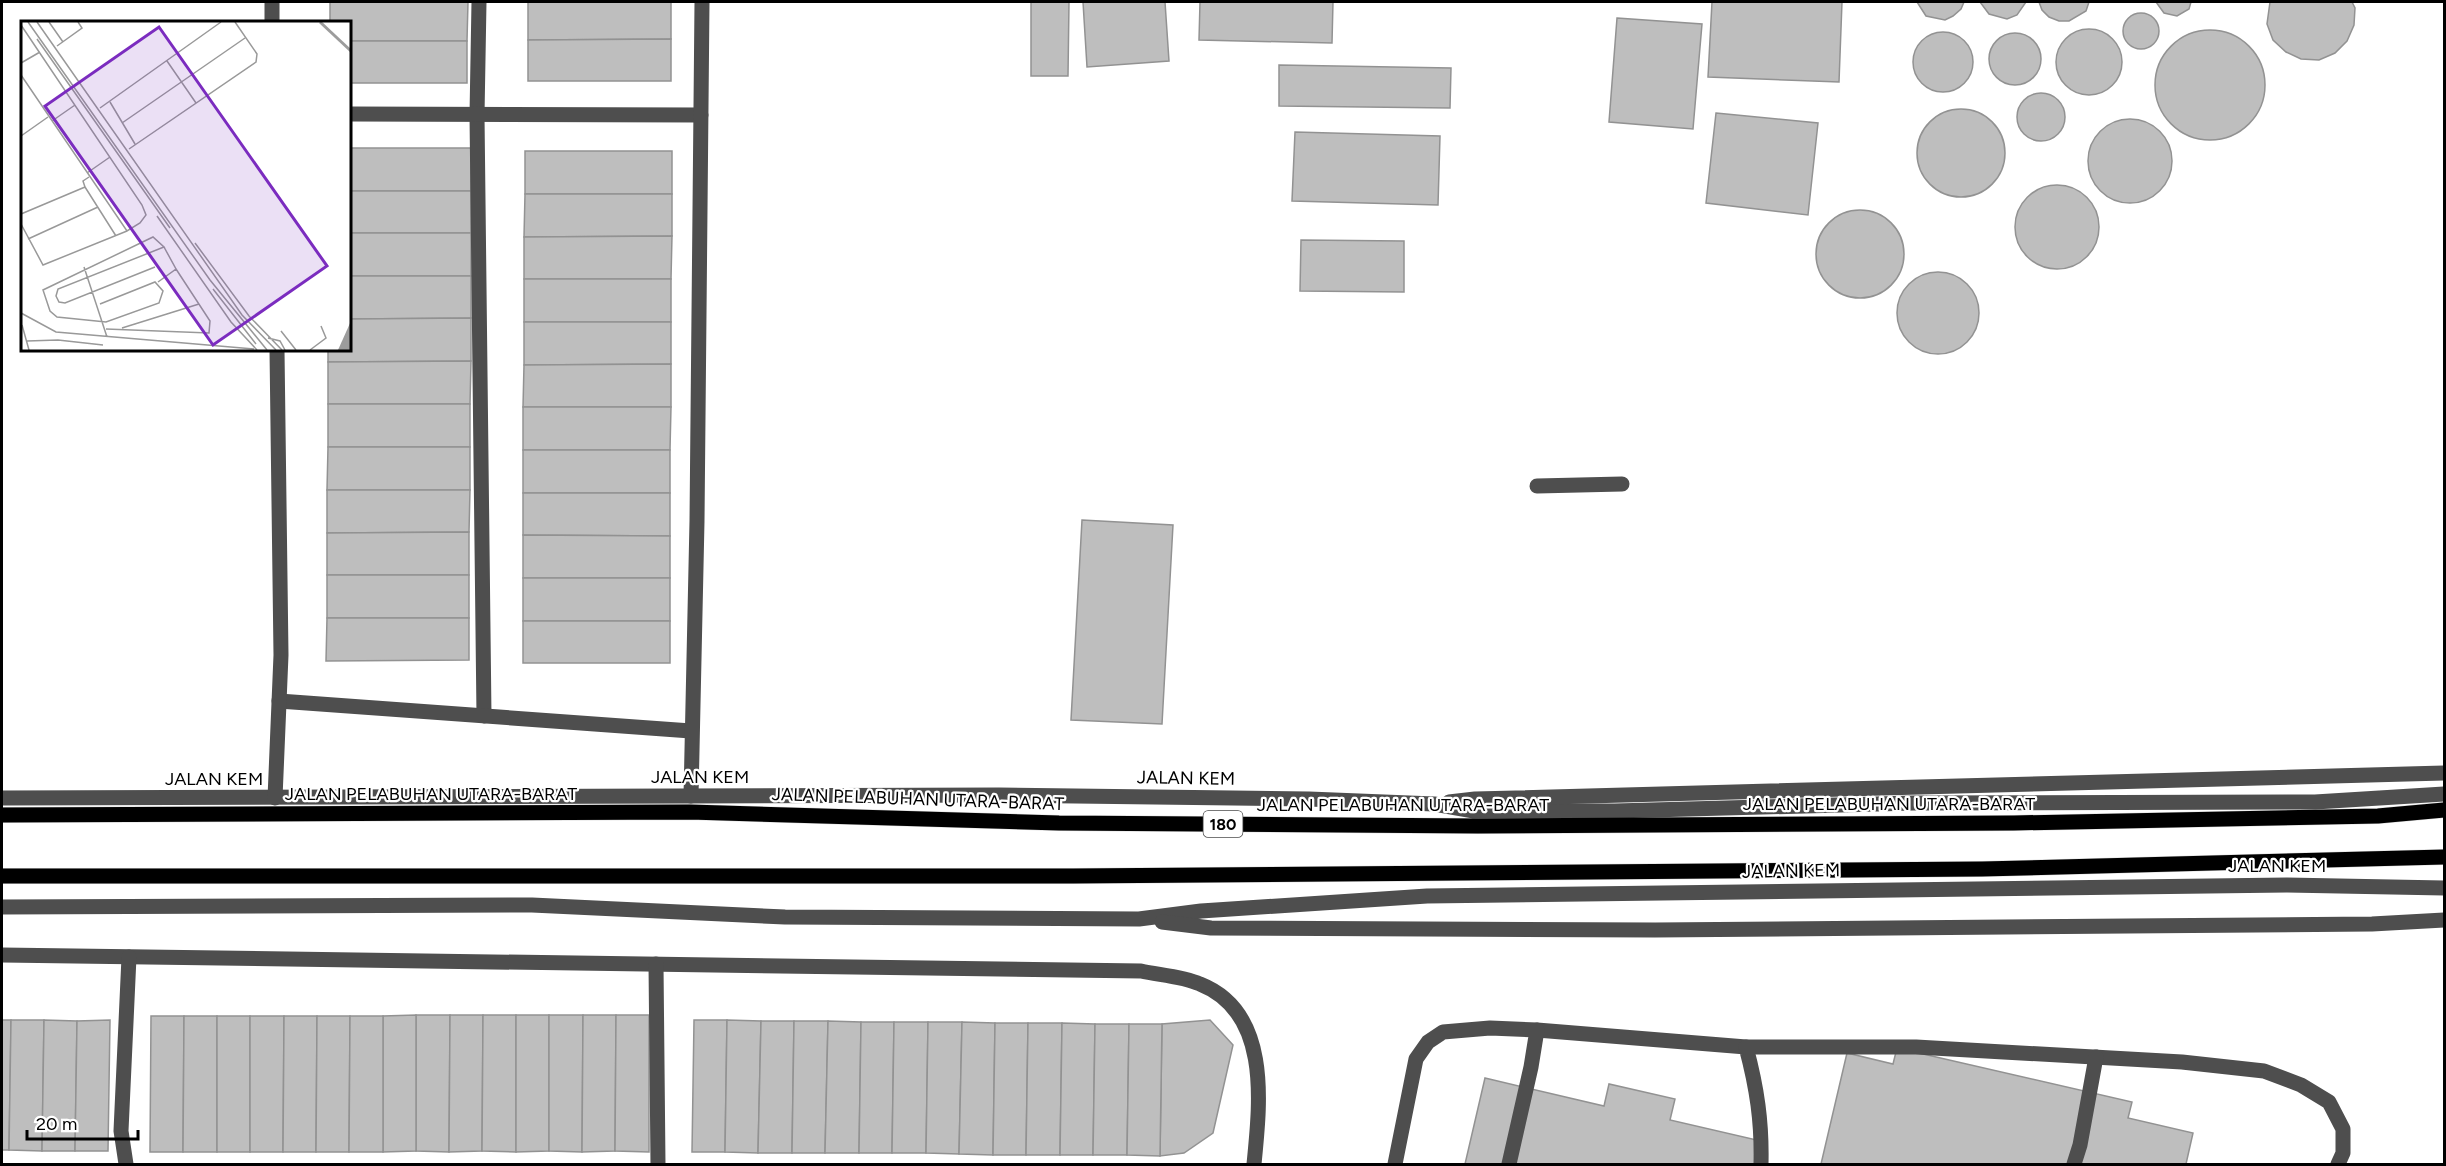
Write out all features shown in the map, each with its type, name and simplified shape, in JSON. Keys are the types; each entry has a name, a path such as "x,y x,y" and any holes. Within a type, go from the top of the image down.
{"main road":[{"name":"JALAN PELABUHAN UTARA-BARAT","path":"2,815 690,812 1059,823 1490,826 2014,823 2378,816 2445,810"},
{"path":"2,876 1084,876 1982,869 2445,857"}],"street":[{"path":"272,2 272,21"},
{"path":"479,2 477,115 484,716"},
{"path":"691,796 697,521 702,2"},
{"path":"351,114 701,115"},
{"path":"275,798 281,655 277,351"},
{"path":"1537,486 1622,484"},
{"path":"279,701 691,731"},
{"name":"JALAN KEM","path":"1434,804 1475,799 2445,773"},
{"name":"JALAN KEM","path":"2,798 999,795 1309,799 1434,804 1474,811 1615,811 1913,803 2315,802 2445,794"},
{"name":"JALAN KEM","path":"1138,919 1201,911 1427,896 2287,885 2445,888"},
{"name":"JALAN KEM","path":"2,907 532,905 785,917 1138,919 1211,928 1632,930 2372,924 2445,920"},
{"path":"2,955 1141,971 1199,983 1227,1000 1244,1022 1253,1046 1259,1078 1254,1164"},
{"path":"126,1164 121,1131 129,957"},
{"path":"656,964 658,1164"},
{"path":"1395,1164 1416,1059 1428,1042 1443,1032 1490,1028 1746,1047 1916,1047 2182,1062 2264,1071 2301,1085 2328,1102 2343,1129 2343,1153 2338,1164"},
{"path":"1509,1164 1537,1030"},
{"path":"1746,1047 1757,1086 1762,1129 1761,1164"},
{"path":"2074,1164 2080,1145 2096,1057"}],"building":[{"path":"330,2 468,2 467,41 351,41 351,21 330,21"},
{"path":"528,2 671,2 671,39 528,40"},
{"path":"1031,2 1069,2 1068,76 1031,76"},
{"path":"1083,2 1165,2 1169,61 1087,67"},
{"path":"1200,2 1333,2 1332,43 1199,40"},
{"path":"1712,2 1842,2 1839,82 1708,77"},
{"path":"1917,2 1964,2 1961,9 1945,20 1926,16"},
{"path":"1980,2 2026,2 2017,15 2007,19 1989,14"},
{"path":"2039,2 2089,2 2086,11 2069,21 2059,21 2049,17 2042,10"},
{"path":"2156,2 2191,2 2189,9 2177,16 2164,13"},
{"path":"2270,2 2352,2 2355,8 2354,25 2347,41 2335,53 2319,60 2301,59 2286,52 2273,40 2267,24"},
{"path":"2141,13 2153,19 2159,31 2153,43 2141,49 2129,43 2123,31 2129,19"},
{"path":"1617,18 1702,24 1693,129 1609,122"},
{"path":"2082,29 2096,29 2108,34 2117,43 2122,62 2120,75 2113,86 2096,95 2082,95 2070,90 2061,81 2056,69 2056,55 2061,43 2070,34"},
{"path":"2210,30 2231,34 2249,46 2261,64 2265,85 2261,106 2249,124 2231,136 2210,140 2189,136 2171,124 2159,106 2155,85 2159,64 2171,46 2189,34"},
{"path":"1937,32 1949,32 1960,37 1968,45 1973,62 1971,74 1960,87 1949,92 1937,92 1926,87 1918,79 1913,68 1913,56 1918,45 1926,37"},
{"path":"2015,33 2025,35 2033,41 2039,49 2041,59 2039,69 2033,77 2025,83 2015,85 2005,83 1997,77 1991,69 1989,59 1991,49 1997,41 2005,35"},
{"path":"671,39 671,81 528,81 528,40"},
{"path":"351,41 467,41 467,83 351,83"},
{"path":"1279,65 1451,68 1450,108 1279,106"},
{"path":"2041,93 2058,100 2065,117 2058,134 2041,141 2024,134 2017,117 2024,100"},
{"path":"1961,109 1986,116 1998,128 2005,153 1998,178 1986,190 1961,197 1936,190 1924,178 1917,153 1924,128 1936,116"},
{"path":"1716,113 1818,123 1808,215 1706,203"},
{"path":"2130,119 2146,122 2160,131 2169,145 2172,161 2169,177 2160,191 2146,200 2130,203 2114,200 2100,191 2091,177 2088,161 2091,145 2100,131 2114,122"},
{"path":"1295,132 1440,136 1438,205 1292,201"},
{"path":"351,148 471,148 471,191 351,191"},
{"path":"525,151 672,151 672,194 525,194"},
{"path":"2057,185 2073,188 2087,197 2096,211 2099,227 2096,243 2087,257 2073,266 2057,269 2041,266 2027,257 2018,243 2015,227 2018,211 2027,197 2041,188"},
{"path":"351,191 471,191 471,233 351,233"},
{"path":"525,194 672,194 672,236 524,237"},
{"path":"1860,210 1885,217 1897,229 1904,254 1897,279 1885,291 1860,298 1835,291 1823,279 1816,254 1823,229 1835,217"},
{"path":"351,233 471,233 471,276 351,276"},
{"path":"672,236 671,279 524,279 524,237"},
{"path":"1301,240 1404,241 1404,292 1300,291"},
{"path":"1938,272 1954,275 1967,284 1976,297 1979,313 1976,329 1967,342 1954,351 1938,354 1922,351 1909,342 1900,329 1897,313 1900,297 1909,284 1922,275"},
{"path":"351,276 471,276 471,318 351,319"},
{"path":"524,279 671,279 671,322 524,322"},
{"path":"471,318 471,361 328,362 328,351 351,351 351,319"},
{"path":"524,322 671,322 671,364 524,365"},
{"path":"471,361 470,404 328,404 328,362"},
{"path":"671,364 671,407 523,407 524,365"},
{"path":"328,404 470,404 470,447 328,447"},
{"path":"523,407 671,407 670,450 523,450"},
{"path":"328,447 470,447 470,490 327,490"},
{"path":"523,450 670,450 670,493 523,493"},
{"path":"327,490 470,490 469,532 327,533"},
{"path":"523,493 670,493 670,536 523,535"},
{"path":"1082,520 1173,525 1162,724 1071,720"},
{"path":"469,532 469,575 327,575 327,533"},
{"path":"523,535 670,536 670,578 523,578"},
{"path":"327,575 469,575 469,618 327,618"},
{"path":"523,578 670,578 670,621 523,621"},
{"path":"327,618 469,618 469,660 326,661"},
{"path":"523,621 670,621 670,663 523,663"},
{"path":"416,1015 450,1015 449,1152 416,1151"},
{"path":"416,1015 416,1151 383,1152 383,1016"},
{"path":"450,1015 483,1015 482,1151 449,1152"},
{"path":"483,1015 516,1015 516,1152 482,1151"},
{"path":"516,1015 549,1015 549,1151 516,1152"},
{"path":"549,1015 583,1015 582,1152 549,1151"},
{"path":"583,1015 616,1015 615,1151 582,1152"},
{"path":"616,1015 649,1015 649,1152 615,1151"},
{"path":"151,1016 184,1016 183,1152 150,1152"},
{"path":"184,1016 217,1016 217,1152 183,1152"},
{"path":"217,1016 250,1016 250,1152 217,1152"},
{"path":"250,1016 284,1016 283,1152 250,1152"},
{"path":"284,1016 317,1016 316,1152 283,1152"},
{"path":"317,1016 350,1016 349,1152 316,1152"},
{"path":"350,1016 383,1016 383,1152 349,1152"},
{"path":"2,1020 11,1020 9,1150 2,1150"},
{"path":"11,1020 44,1020 42,1151 9,1150"},
{"path":"44,1020 77,1021 75,1151 42,1151"},
{"path":"110,1020 108,1151 75,1151 77,1021"},
{"path":"694,1020 727,1020 725,1152 692,1152"},
{"path":"727,1020 761,1021 758,1153 725,1152"},
{"path":"1210,1020 1233,1045 1213,1133 1184,1153 1160,1156 1162,1024"},
{"path":"761,1021 794,1021 792,1153 758,1153"},
{"path":"794,1021 828,1021 825,1153 792,1153"},
{"path":"828,1021 861,1022 859,1153 825,1153"},
{"path":"861,1022 894,1022 892,1153 859,1153"},
{"path":"894,1022 928,1022 926,1153 892,1153"},
{"path":"928,1022 962,1022 959,1154 926,1153"},
{"path":"962,1022 995,1023 993,1155 959,1154"},
{"path":"995,1023 1028,1023 1026,1155 993,1155"},
{"path":"1028,1023 1062,1023 1060,1155 1026,1155"},
{"path":"1062,1023 1095,1024 1093,1155 1060,1155"},
{"path":"1095,1024 1129,1024 1127,1155 1093,1155"},
{"path":"1129,1024 1162,1024 1160,1156 1127,1155"},
{"path":"1897,1048 2132,1102 2128,1118 2193,1133 2186,1164 1821,1164 1847,1053 1893,1064"},
{"path":"1485,1078 1604,1106 1609,1084 1675,1099 1670,1120 1761,1141 1755,1164 1465,1164"}]}
